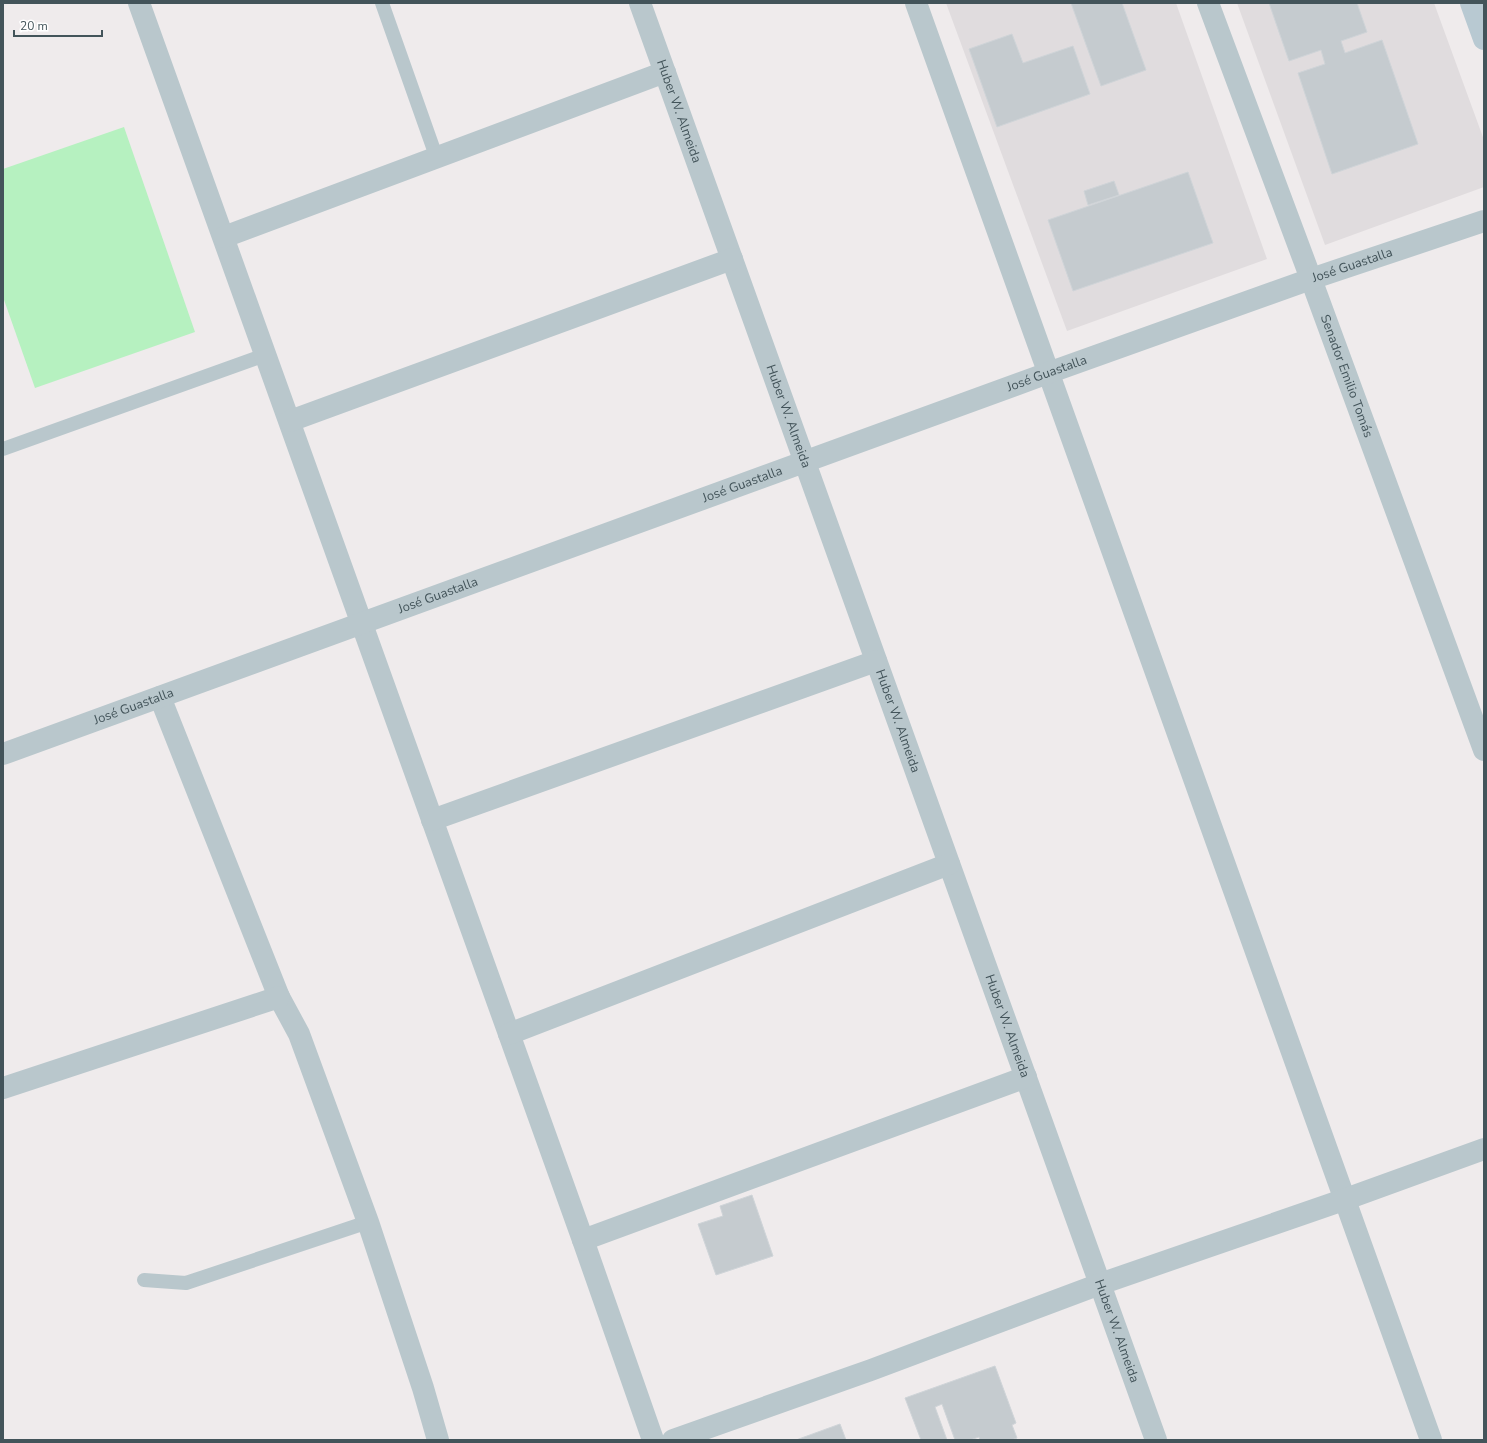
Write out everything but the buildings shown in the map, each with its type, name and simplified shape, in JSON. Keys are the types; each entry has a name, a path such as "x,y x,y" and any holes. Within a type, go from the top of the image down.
{"main road":[{"path":"1471,3 1484,39"}],"street":[{"path":"139,3 583,1240 653,1440"},
{"name":"Huber W. Almeida","path":"640,3 1156,1440"},
{"path":"916,3 1346,1199 1431,1440"},
{"name":"Senador Emilio Tomás","path":"1208,3 1484,750"},
{"path":"224,237 436,156 665,72"},
{"name":"José Guastalla","path":"3,754 361,622 1048,373 1311,279 1484,222"},
{"path":"290,421 732,259"},
{"path":"432,820 876,661"},
{"path":"160,696 279,997 299,1034 368,1222 423,1388 438,1440"},
{"path":"509,1034 950,864"},
{"path":"3,1088 279,997"},
{"path":"583,1240 1026,1077"},
{"path":"674,1440 871,1370 1100,1284 1346,1199 1484,1149"}],"lane":[{"path":"382,3 436,156"},
{"path":"3,449 265,355"},
{"path":"144,1280 186,1283 368,1222"}],"shaded area":[{"path":"946,3 1176,3 1267,259 1067,331"},
{"path":"1237,3 1434,3 1484,140 1484,187 1325,245"}],"green space":[{"path":"124,127 195,332 35,388 3,297 3,169"}]}
